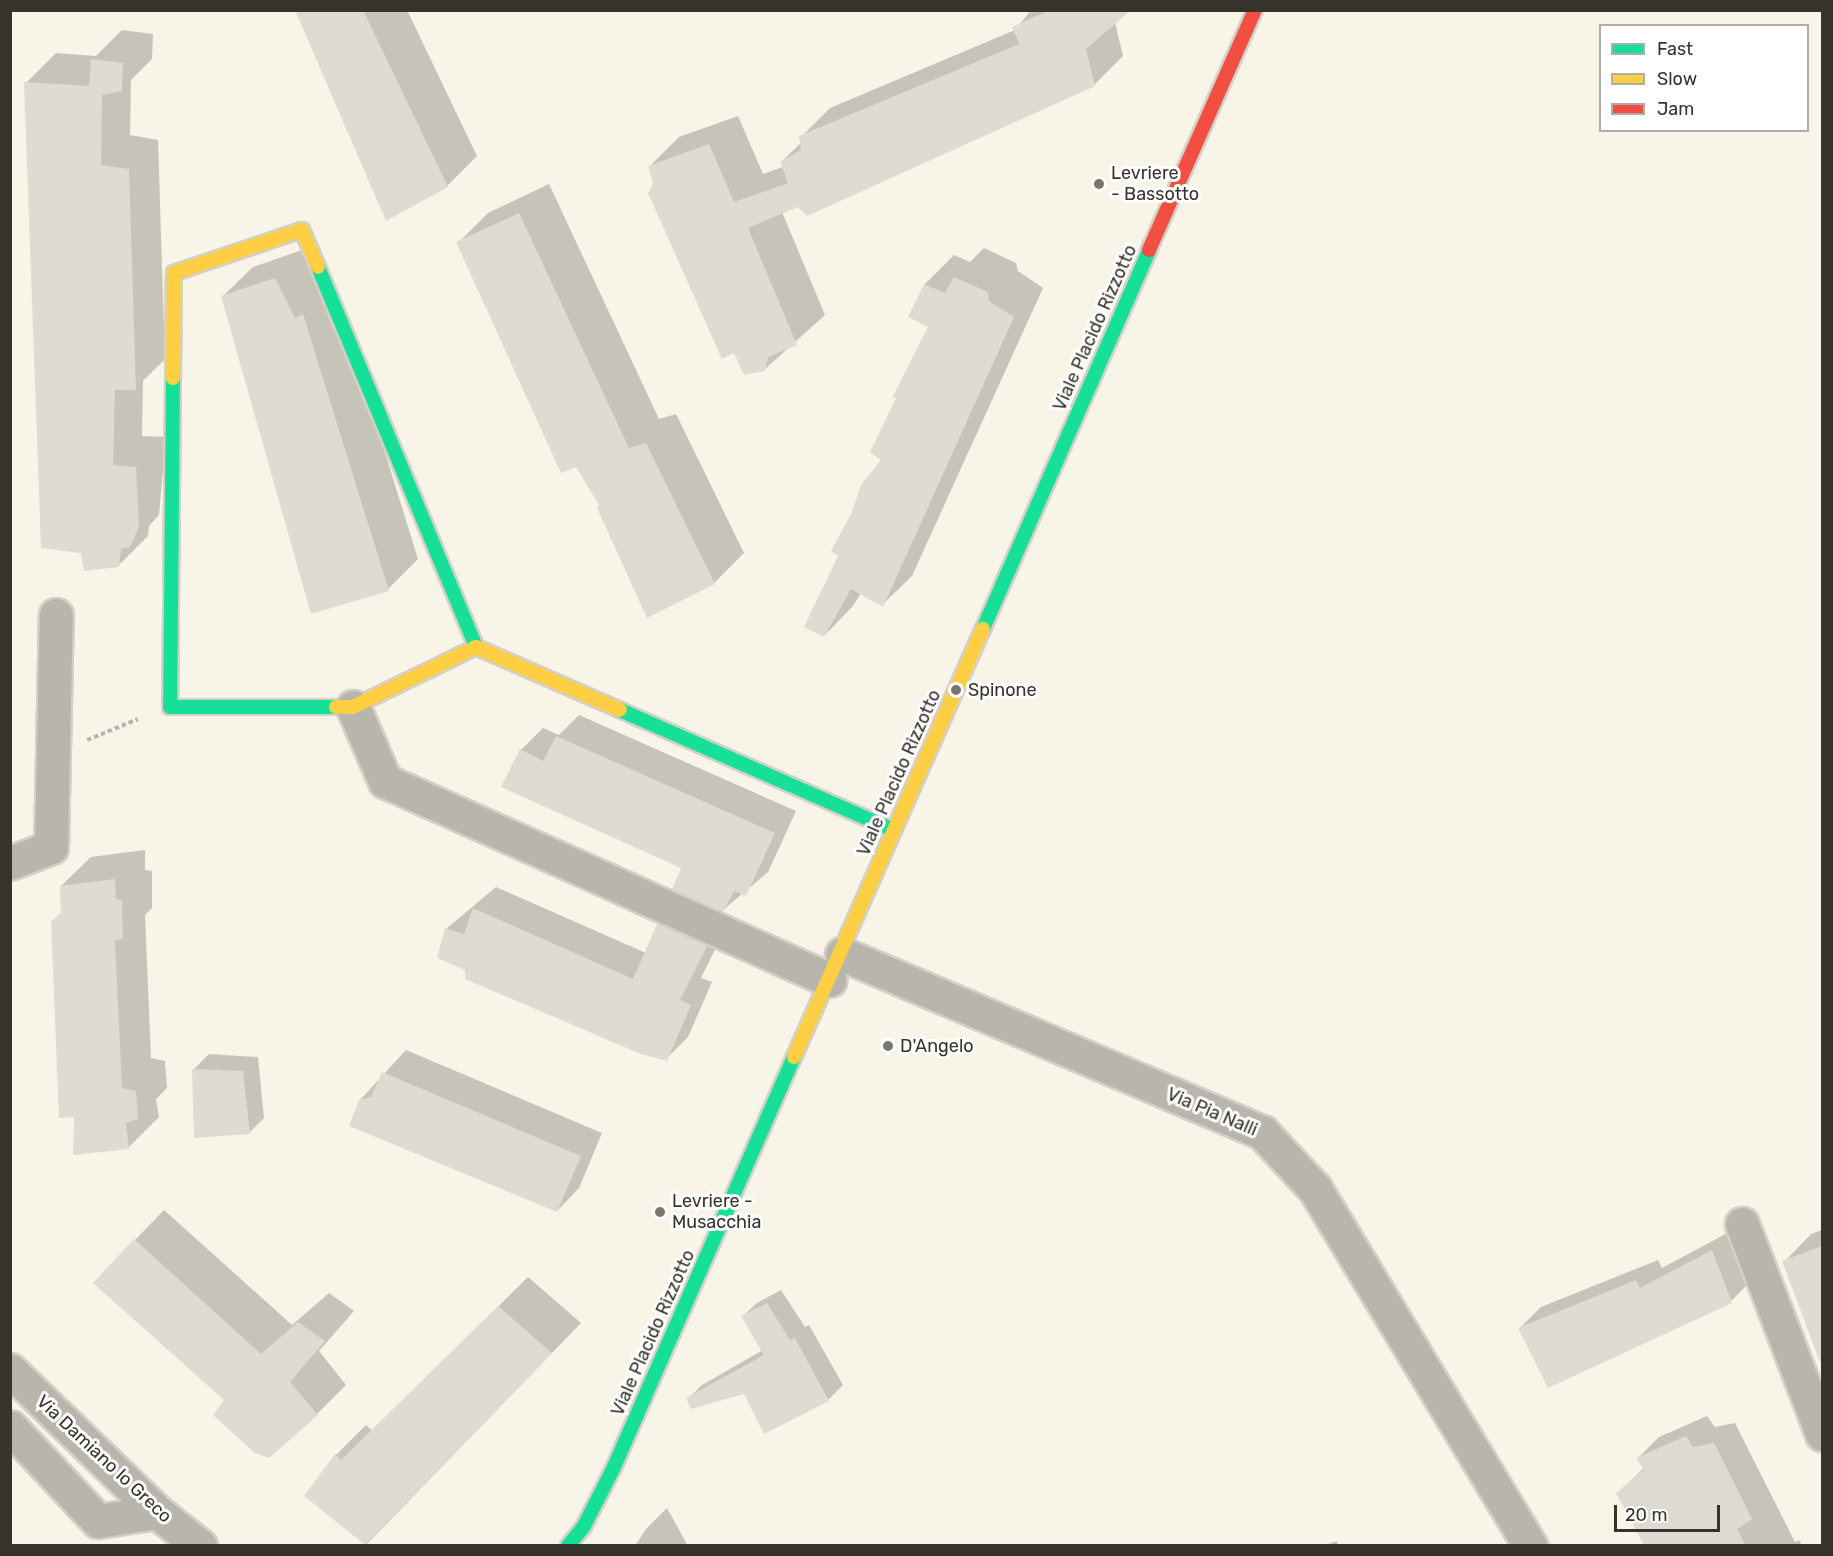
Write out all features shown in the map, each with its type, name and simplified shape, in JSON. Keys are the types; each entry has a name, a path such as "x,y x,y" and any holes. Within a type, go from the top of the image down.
{"street":[{"name":"Viale Placido Rizzotto","path":"568,1545 584,1526 614,1467 836,967 893,830 1255,10"},
{"path":"476,647 354,707 170,707 174,273 302,230 476,647 893,830"},
{"path":"10,863 51,847 56,615"},
{"name":"Via Pia Nalli","path":"354,707 385,781 836,967 1262,1132 1315,1189 1530,1545"},
{"path":"1742,1224 1822,1434"},
{"name":"Via Damiano lo Greco","path":"10,1370 158,1512 200,1545"},
{"path":"10,1427 98,1521 158,1512"}],"path":[{"path":"53,754 170,707"}],"building":[{"path":"295,10 363,10 448,187 386,221"},
{"path":"1050,10 1131,10 1086,49 1095,86 807,216 798,207 748,228 797,345 768,357 765,371 744,375 734,353 722,359 648,193 653,183 648,166 709,144 734,202 788,183 780,162 801,150 799,136 1019,44 1012,27"},
{"path":"91,59 123,63 122,91 102,95 101,165 129,169 136,390 115,390 113,465 136,467 139,527 130,547 121,548 119,567 84,571 81,553 41,548 24,82 89,86"},
{"path":"519,213 629,448 646,443 715,584 647,618 597,508 599,505 576,467 561,473 456,242"},
{"path":"954,277 988,292 989,301 1014,317 883,607 851,589 824,637 804,627 838,556 831,551 852,512 861,485 881,460 870,452 896,398 892,398 928,327 908,317 924,284 945,293"},
{"path":"275,278 295,318 303,314 389,591 311,614 221,296"},
{"path":"556,736 775,833 746,896 734,891 723,912 672,889 681,868 501,787 520,749 543,761"},
{"path":"115,879 116,899 122,900 123,939 115,940 122,1088 136,1091 138,1119 126,1123 129,1149 73,1155 74,1117 59,1118 51,921 61,914 60,886"},
{"path":"473,908 633,979 657,924 707,946 680,1000 691,1005 667,1061 641,1054 465,979 465,970 437,958 445,928 464,934"},
{"path":"192,1069 243,1071 250,1134 194,1138"},
{"path":"382,1072 581,1156 557,1212 349,1126 359,1100 371,1097"},
{"path":"134,1239 261,1354 298,1322 325,1341 290,1382 318,1415 269,1458 255,1453 213,1415 224,1400 93,1283"},
{"path":"1822,1246 1822,1361 1820,1362 1782,1261"},
{"path":"1712,1250 1732,1303 1548,1388 1518,1328 1636,1280 1640,1288"},
{"path":"767,1303 790,1340 795,1338 829,1401 764,1434 744,1394 691,1409 686,1398 764,1355 741,1316"},
{"path":"498,1306 552,1353 365,1545 304,1496 335,1454 341,1460"},
{"path":"1686,1436 1693,1447 1714,1443 1752,1519 1737,1529 1745,1545 1644,1545 1616,1493 1644,1470 1636,1458"}],"traffic: fast":[{"path":"983,629 1149,250"},
{"path":"318,267 476,647"},
{"path":"173,378 170,707 336,707"},
{"path":"620,710 893,830"},
{"path":"568,1546 584,1526 614,1467 794,1057"}],"traffic: slow":[{"path":"173,378 174,273 302,230 318,267"},
{"path":"794,1057 983,629"},
{"path":"336,707 353,707 476,647 620,710"}],"traffic: jam":[{"path":"1149,250 1255,10"}],"place":[{"name":"Levriere - Bassotto","path":"1099,184"},
{"name":"Spinone","path":"956,690"},
{"name":"D'Angelo","path":"888,1046"},
{"name":"Levriere - Musacchia","path":"660,1212"}]}
